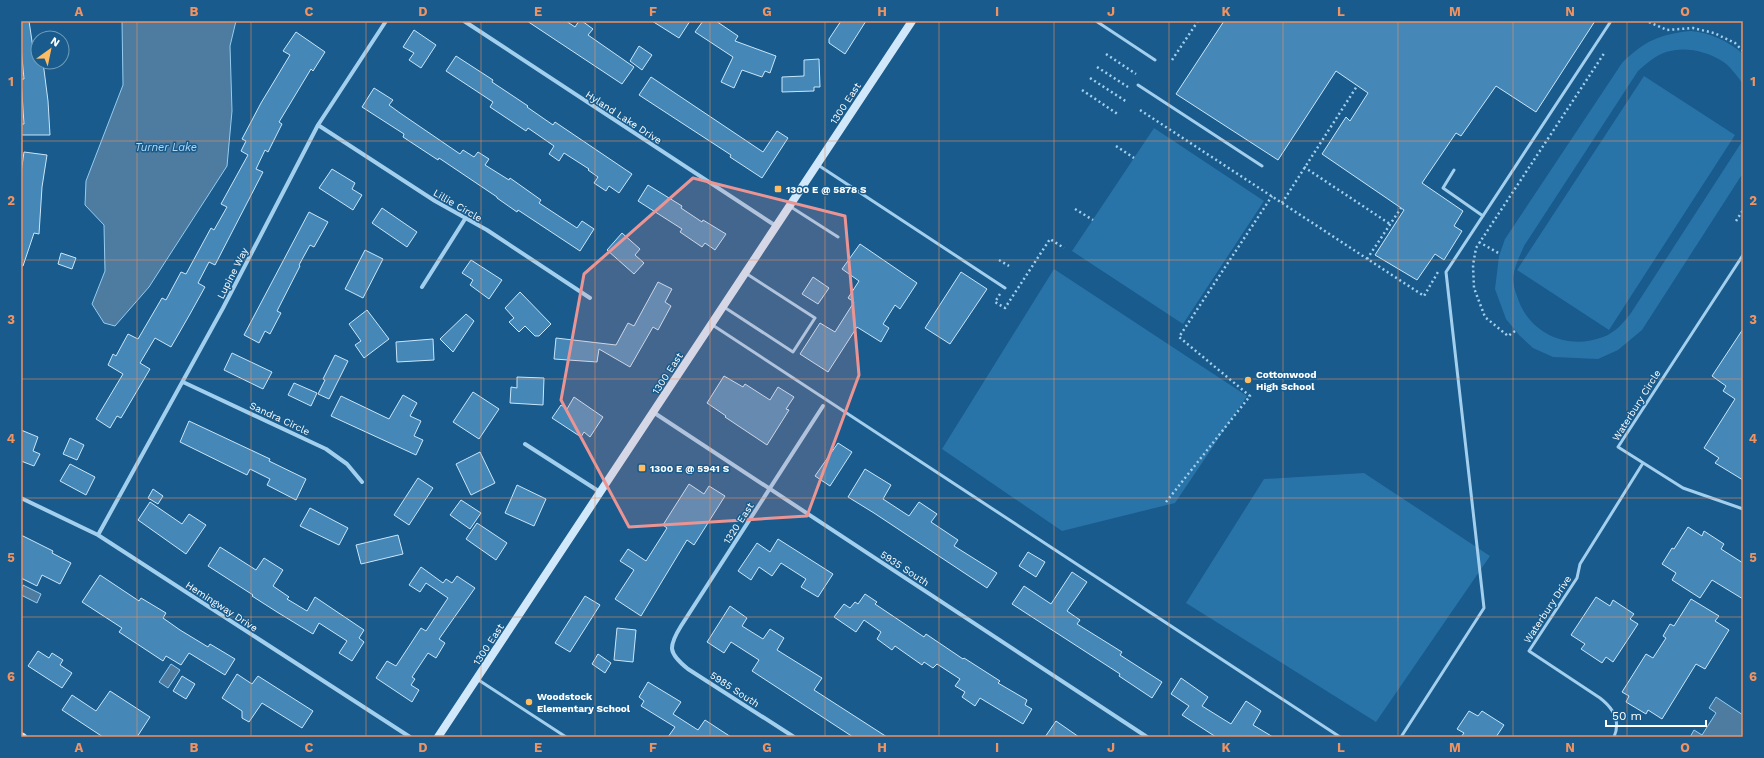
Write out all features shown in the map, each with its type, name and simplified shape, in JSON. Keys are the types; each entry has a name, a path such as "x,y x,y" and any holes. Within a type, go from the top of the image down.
{"main road":[{"name":"1300 East","path":"438,737 912,21"}],"street":[{"name":"Lupine Way","path":"98,535 183,382 318,125 386,21"},
{"name":"Hyland Lake Drive","path":"464,21 776,226"},
{"name":"Lillie Circle","path":"318,125 435,201 487,230 590,298"},
{"path":"422,287 465,219"},
{"name":"Sandra Circle","path":"183,382 326,449 347,464 362,482"},
{"name":"1320 East","path":"671,651 672,643 681,626 823,406"},
{"name":"5935 South","path":"653,412 1147,737"},
{"path":"525,444 600,492"},
{"name":"Hemingway Drive","path":"21,498 98,535 410,737"},
{"name":"5985 South","path":"671,651 677,660 688,669 794,737"}],"lane":[{"path":"1096,21 1155,60"},
{"path":"1401,737 1484,608 1446,272 1611,21"},
{"path":"1138,85 1262,166"},
{"path":"817,164 1005,288"},
{"path":"1454,170 1443,188 1483,216"},
{"path":"789,206 838,237"},
{"name":"Waterbury Circle","path":"1743,255 1618,447 1683,488 1743,509"},
{"path":"723,307 793,352 815,318 745,272"},
{"path":"711,324 1340,737"},
{"name":"Waterbury Drive","path":"1614,737 1617,722 1610,706 1529,651 1577,578 1580,564 1643,464"},
{"path":"477,679 566,737"}],"path":[{"path":"1172,60 1198,21"},
{"path":"1649,22 1667,30 1693,28 1714,33 1735,43 1743,51"},
{"path":"1515,331 1508,336 1485,317 1474,288 1473,265 1476,248 1605,52"},
{"path":"1106,54 1136,74"},
{"path":"1097,67 1128,87"},
{"path":"1090,78 1127,102"},
{"path":"1282,203 1357,86"},
{"path":"1082,90 1119,115"},
{"path":"1140,110 1424,296 1438,272"},
{"path":"1116,146 1134,158"},
{"path":"1304,168 1390,224"},
{"path":"1166,502 1250,396 1179,337 1272,196"},
{"path":"1367,259 1401,208"},
{"path":"1075,209 1092,220"},
{"path":"1736,221 1743,210"},
{"path":"1000,294 995,302 1005,308 1050,239 1064,248"},
{"path":"1479,242 1500,254"},
{"path":"999,260 1010,266"}],"highlighted area":[{"path":"693,178 845,216 859,375 807,516 629,527 561,400 584,274"}],"shaded area":[{"path":"1691,31 1719,38 1743,54 1743,84 1731,68 1725,63 1716,57 1695,50 1681,49 1662,53 1638,71 1524,246 1513,278 1522,309 1530,320 1540,329 1551,336 1563,340 1576,342 1589,341 1611,333 1631,313 1743,140 1743,173 1642,330 1618,350 1598,359 1553,357 1533,348 1519,335 1506,319 1495,289 1499,256 1505,239 1622,63 1638,49 1653,40 1670,34"},
{"path":"1644,76 1735,135 1609,330 1517,270"},
{"path":"1154,128 1264,201 1183,324 1072,251"},
{"path":"1054,269 1247,396 1175,503 1062,531 942,449"},
{"path":"1364,473 1490,556 1376,722 1186,603 1264,479"}],"water":[{"name":"Turner Lake","path":"122,21 236,21 230,46 232,111 227,166 149,287 115,326 104,323 92,304 105,271 104,225 85,205 86,181 123,85"},
{"path":"23,585 41,594 37,603 21,595"},
{"path":"171,664 180,670 168,688 159,682"},
{"path":"1716,697 1743,715 1743,737 1690,737 1694,730 1702,735 1716,713 1709,708"}],"building":[{"path":"21,21 29,21 30,70 44,70 50,135 21,135 21,124 24,124 21,79 24,79 21,47"},
{"path":"527,21 566,21 575,27 579,21 582,21 593,29 588,35 634,67 622,84"},
{"path":"652,21 690,21 679,38"},
{"path":"703,21 716,21 738,36 735,41 776,56 770,73 765,71 762,77 742,70 734,88 721,82 733,57 695,32"},
{"path":"841,21 866,21 845,54 829,43 829,39"},
{"path":"1224,21 1595,21 1536,112 1496,86 1461,136 1456,133 1422,183 1463,211 1454,226 1462,231 1444,260 1435,254 1417,280 1375,255 1404,210 1322,154 1346,117 1350,121 1368,93 1336,71 1278,160 1176,94"},
{"path":"414,30 436,45 421,68 409,60 414,53 403,47"},
{"path":"296,32 325,52 313,71 311,69 279,122 282,124 268,152 265,150 256,169 263,172 215,265 209,262 198,283 205,287 190,314 171,347 155,338 140,363 150,369 121,418 117,416 110,428 96,419 123,374 108,365 113,354 116,356 128,334 138,339 162,298 166,300 181,272 186,274 211,228 214,230 227,207 221,204 248,155 241,151 246,141 242,139 261,103 290,55 283,51"},
{"path":"639,46 652,55 642,70 630,61"},
{"path":"456,56 493,80 492,82 553,125 555,122 632,174 619,193 609,186 606,191 594,183 598,177 588,170 589,169 564,153 559,161 549,154 554,146 528,128 526,131 490,107 493,102 446,71"},
{"path":"819,59 820,87 814,87 814,91 782,92 782,77 804,76 804,60"},
{"path":"651,77 763,152 777,131 788,138 762,178 730,157 731,155 639,95"},
{"path":"374,88 393,100 389,105 460,154 463,150 474,157 478,152 489,159 485,165 509,180 510,178 541,200 539,203 577,228 582,221 594,229 580,251 518,210 517,212 439,158 438,160 403,137 404,134 362,107"},
{"path":"24,152 47,155 42,187 39,234 34,233 23,266 21,266 21,173"},
{"path":"332,169 355,183 352,189 362,195 353,210 319,188"},
{"path":"648,185 682,206 681,208 702,222 703,220 726,234 715,250 705,243 702,247 680,232 682,229 638,201"},
{"path":"382,208 417,232 407,247 372,223"},
{"path":"309,212 328,222 314,247 310,245 299,265 300,266 277,311 281,313 270,334 265,331 259,343 244,335"},
{"path":"622,233 640,249 635,255 644,263 634,274 607,250"},
{"path":"860,244 917,283 900,309 895,305 883,324 889,328 881,342 857,327 828,372 800,354 820,323 835,332 854,302 848,298 859,281 842,269"},
{"path":"365,250 383,259 363,298 345,289"},
{"path":"61,253 76,258 72,269 58,264"},
{"path":"471,260 502,280 489,299 470,285 473,280 462,273"},
{"path":"961,272 987,289 950,344 925,328"},
{"path":"813,277 829,288 818,304 802,294"},
{"path":"658,282 672,289 665,302 671,306 658,330 653,327 630,367 599,349 597,362 554,359 556,338 616,345 628,323 634,326"},
{"path":"520,292 551,324 539,336 535,336 525,326 519,332 509,322 514,318 505,308"},
{"path":"367,310 389,339 364,358 355,345 361,341 349,324"},
{"path":"466,314 474,321 453,352 440,339"},
{"path":"1743,329 1743,480 1715,463 1719,458 1704,448 1735,399 1723,391 1726,386 1712,376"},
{"path":"433,339 434,360 397,362 396,342"},
{"path":"232,353 272,372 263,389 224,370"},
{"path":"335,355 348,361 329,399 318,394 325,380 323,379"},
{"path":"724,376 743,387 745,384 770,400 778,387 794,397 786,409 789,410 767,445 707,403"},
{"path":"517,377 544,378 543,405 510,403 511,387 517,388"},
{"path":"294,383 317,393 311,406 288,395"},
{"path":"473,392 499,409 479,439 453,422"},
{"path":"403,395 417,403 410,416 421,421 414,436 423,440 416,455 331,416 341,396 389,419"},
{"path":"574,397 603,417 590,437 584,432 581,437 552,418 561,405 567,409"},
{"path":"189,421 270,459 269,461 306,479 296,500 267,485 270,479 250,469 247,475 180,442"},
{"path":"21,430 38,437 33,451 40,454 34,466 21,461"},
{"path":"70,438 84,445 77,460 63,454"},
{"path":"838,443 852,452 830,486 815,476"},
{"path":"480,452 495,483 471,495 456,464"},
{"path":"70,464 95,477 86,495 60,481"},
{"path":"865,469 891,485 883,499 909,516 919,502 937,514 931,522 958,540 954,546 997,573 987,588 848,497"},
{"path":"418,478 433,488 409,525 394,515"},
{"path":"689,484 704,494 709,486 725,496 694,545 687,540 641,616 615,599 634,570 620,561 628,549 646,561 667,528 663,525"},
{"path":"517,485 546,499 534,526 505,513"},
{"path":"153,489 163,496 158,504 148,498"},
{"path":"461,500 481,513 470,529 450,515"},
{"path":"150,502 182,524 189,514 206,525 186,554 138,520"},
{"path":"310,508 348,528 339,545 300,526"},
{"path":"477,523 507,543 496,560 466,539"},
{"path":"1688,527 1702,536 1704,531 1724,544 1721,549 1743,563 1743,599 1712,580 1700,598 1672,580 1676,573 1662,564"},
{"path":"21,535 53,551 52,553 71,563 60,584 42,575 37,586 21,578"},
{"path":"398,535 403,554 361,564 356,545"},
{"path":"778,539 833,574 818,597 801,587 806,579 781,563 772,576 759,567 751,580 738,571 757,543 770,552"},
{"path":"220,547 256,570 264,558 283,570 273,586 289,597 287,599 307,611 315,597 364,630 359,638 364,642 352,661 339,653 347,641 319,623 313,634 252,596 253,595 208,566"},
{"path":"1028,552 1045,562 1036,577 1019,566"},
{"path":"421,567 443,583 446,579 452,583 457,576 475,588 439,639 445,643 436,658 428,653 412,677 415,679 411,685 419,690 412,702 376,678 387,661 396,666 421,628 426,631 448,598 426,583 420,592 409,585"},
{"path":"1072,572 1087,582 1067,611 1080,620 1077,624 1122,652 1120,655 1162,682 1152,698 1119,676 1120,674 1012,604 1024,586 1051,604"},
{"path":"100,575 139,601 141,598 166,613 163,618 180,630 208,647 210,644 235,659 225,675 189,653 181,665 166,656 163,661 119,632 122,628 82,602"},
{"path":"865,594 877,602 875,604 924,637 926,634 963,659 964,658 1000,681 998,683 1027,700 1025,705 1032,709 1023,724 980,698 975,706 962,697 965,692 955,686 960,679 937,664 933,668 924,662 922,665 895,646 892,650 877,639 881,632 864,620 856,632 834,617 844,604 850,608 855,602 858,604"},
{"path":"585,596 600,605 570,652 555,643"},
{"path":"1596,597 1610,606 1613,600 1634,614 1630,619 1638,624 1613,662 1606,657 1602,663 1581,649 1585,644 1571,635"},
{"path":"1691,599 1719,616 1715,621 1729,630 1705,669 1696,664 1662,719 1648,710 1646,714 1626,702 1629,696 1622,692 1646,654 1653,658 1666,638 1663,636 1670,624 1674,626"},
{"path":"730,606 747,618 742,626 763,639 770,629 784,638 777,650 822,678 814,690 887,737 853,737 752,671 759,660 731,642 724,653 707,642"},
{"path":"617,628 636,630 633,662 614,660"},
{"path":"38,651 49,658 52,653 63,660 60,665 72,673 62,688 28,666"},
{"path":"598,654 611,663 605,673 592,664"},
{"path":"237,674 252,684 258,676 313,711 302,728 262,703 249,722 242,718 242,711 222,698"},
{"path":"182,676 195,684 186,699 173,691"},
{"path":"1181,678 1208,697 1202,706 1231,724 1246,701 1261,711 1253,725 1273,737 1216,737 1182,715 1189,706 1171,694"},
{"path":"648,682 681,702 673,714 698,730 705,720 731,737 668,737 675,727 641,706 644,701 639,697"},
{"path":"110,691 150,717 137,737 103,737 62,710 72,695 96,711"},
{"path":"1469,711 1478,716 1482,711 1504,725 1496,737 1461,737 1464,733 1457,729"},
{"path":"1056,721 1079,737 1045,737"}],"place":[{"name":"1300 E @ 5878 S","path":"778,189"},
{"name":"Cottonwood High School","path":"1248,380"},
{"name":"1300 E @ 5941 S","path":"642,468"},
{"name":"Woodstock Elementary School","path":"529,702"}]}
